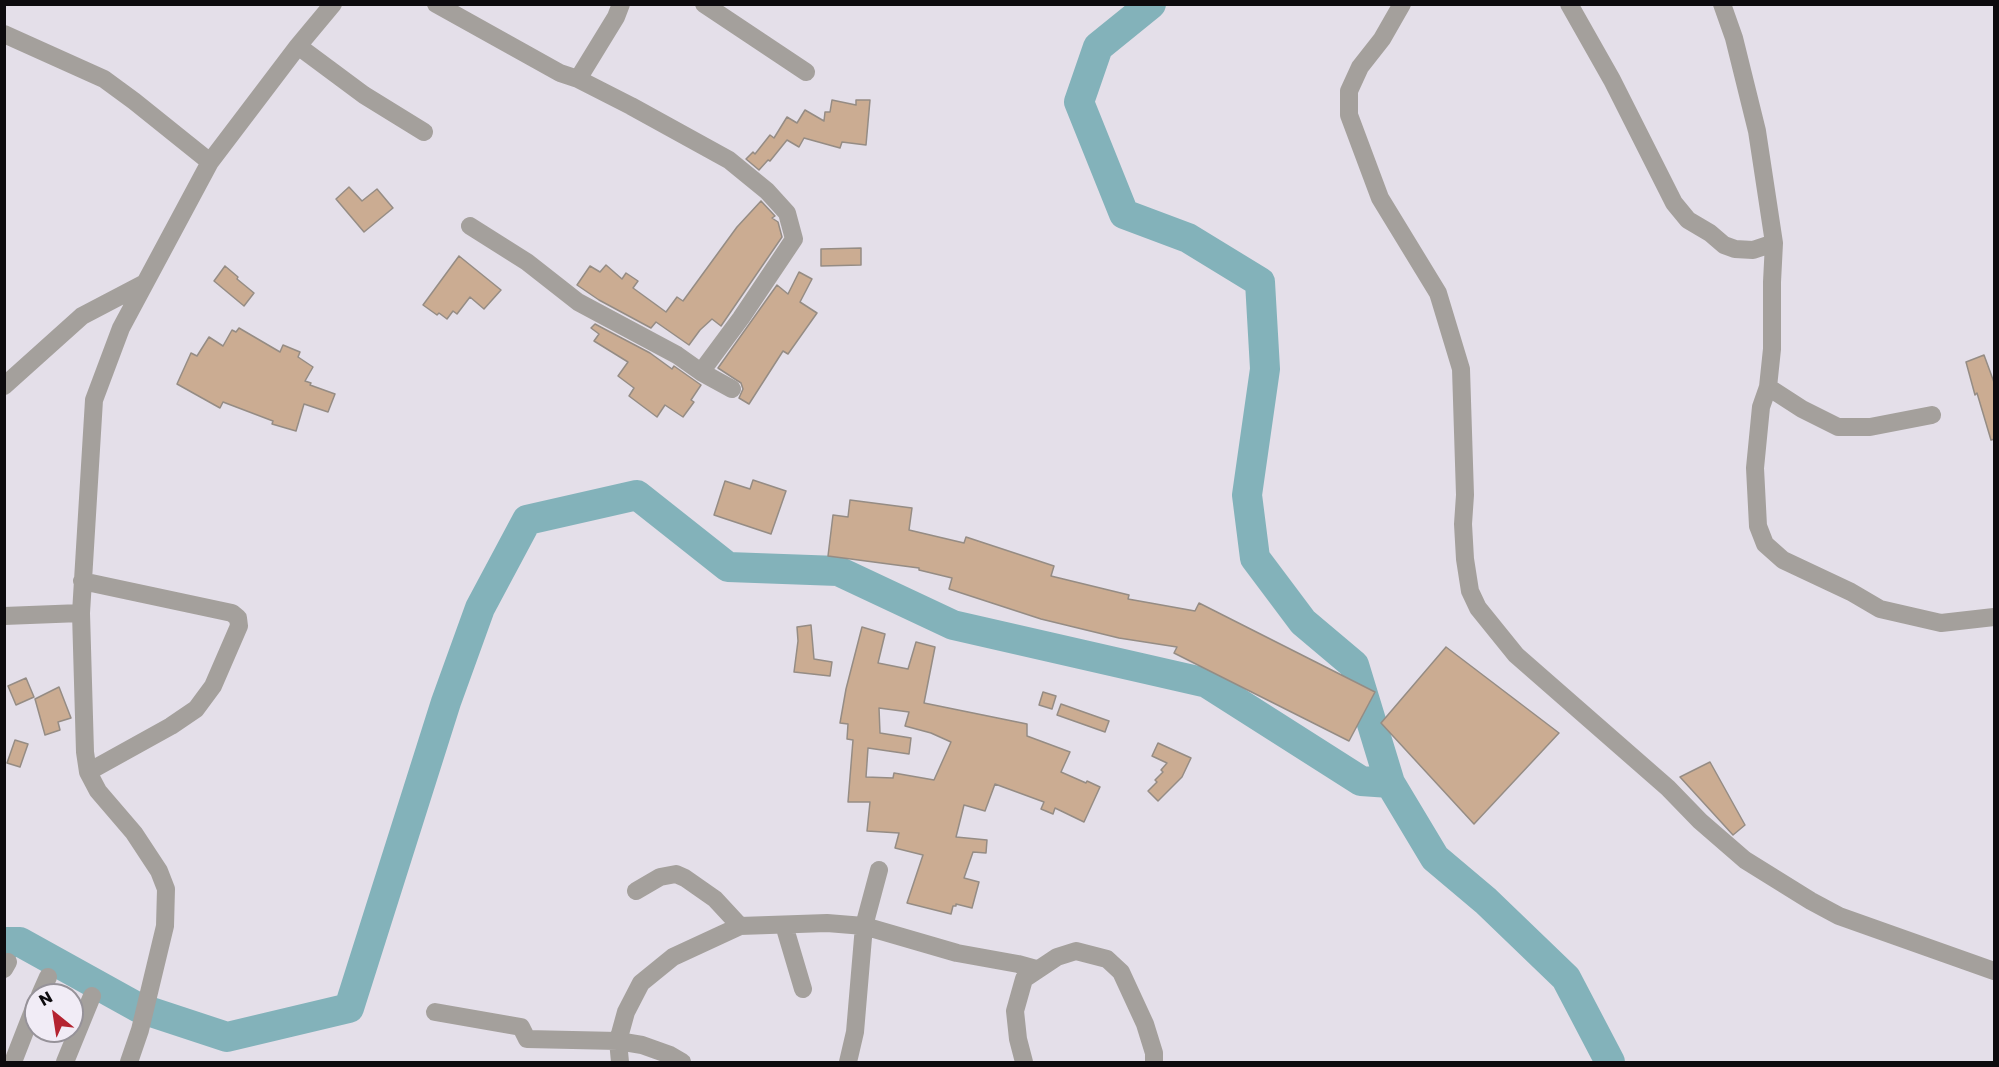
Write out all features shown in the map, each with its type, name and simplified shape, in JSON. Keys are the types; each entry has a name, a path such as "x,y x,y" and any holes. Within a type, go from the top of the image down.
{"street":[{"path":"129,1062 140,1030 165,926 166,889 159,872 134,833 98,791 88,772 85,753 81,613 94,400 121,328 210,162 298,46 333,4"},
{"path":"435,4 560,73 578,79 729,160 767,191 787,213 794,239 741,318 701,372"},
{"path":"578,79 616,17 621,4"},
{"path":"704,4 806,72"},
{"path":"1402,4 1382,39 1360,67 1349,91 1349,115 1380,198 1438,293 1461,369 1465,559 1470,591 1478,608 1516,655 1668,788 1700,821 1745,860 1839,916 1995,971"},
{"path":"1722,4 1734,38 1757,131 1774,243 1772,349 1768,387 1761,407 1755,468 1758,526 1765,544 1783,560 1851,592 1880,609 1941,623 1995,617"},
{"path":"1576,8 1674,203 1688,220 1710,233 1724,245 1735,249 1753,250 1774,243"},
{"path":"4,34 104,79 210,162"},
{"path":"298,46 364,95 424,132"},
{"path":"470,226 527,262 578,302 677,355 701,372 732,389"},
{"path":"4,386 82,316 145,283"},
{"path":"1768,387 1802,409 1838,427 1870,427 1932,416"},
{"path":"82,581 232,614 238,618 239,626 213,686 196,709 171,726 88,772"},
{"path":"4,616 81,613"},
{"path":"848,1062 855,1032 864,926 879,870"},
{"path":"636,891 660,877 676,874 715,899 740,926"},
{"path":"620,1062 618,1041 626,1012 641,983 674,957 740,926 827,923 864,926 957,953 1036,969"},
{"path":"784,925 804,989"},
{"path":"1024,1062 1018,1040 1015,1011 1024,979 1057,957 1076,951 1091,953 1107,959 1121,972 1145,1024 1154,1053 1154,1062"},
{"path":"45,983 48,977"},
{"path":"65,1062 92,996"},
{"path":"435,1012 521,1027 527,1039 618,1041 642,1045 670,1054 682,1062"},
{"path":"13,1062 24,1034"}],"building":[{"path":"832,100 856,105 856,100 870,100 866,145 842,142 840,148 804,138 799,147 787,140 770,161 768,160 759,170 746,159 753,152 755,154 770,135 774,138 787,117 797,123 805,110 824,121 825,112 830,112"},
{"path":"349,187 362,201 377,189 393,208 364,232 336,199"},
{"path":"761,201 775,216 772,218 778,222 782,237 721,326 712,319 689,345 656,322 651,328 599,300 577,285 590,266 600,272 606,265 622,279 626,273 638,281 633,288 666,312 677,297 683,301 737,227"},
{"path":"861,248 861,265 821,266 821,249"},
{"path":"459,256 501,290 484,309 470,297 457,314 453,311 447,319 423,305"},
{"path":"225,266 254,293 244,306 214,281"},
{"path":"799,272 812,279 800,302 817,313 788,354 783,351 749,404 739,398 743,389 741,383 718,368 777,285 788,294"},
{"path":"595,324 650,353 672,369 674,366 701,385 691,400 694,402 683,417 665,405 657,417 629,396 634,388 618,376 628,362 594,341 599,334 591,328"},
{"path":"239,328 280,352 283,345 300,352 298,357 313,367 305,381 335,394 328,412 304,404 296,431 272,424 273,421 223,402 220,408 177,384 191,353 197,356 209,337 223,346 232,330 236,332"},
{"path":"1984,355 1995,385 1995,439 1991,440 1966,362"},
{"path":"753,480 786,491 771,534 714,515 725,481 750,489"},
{"path":"850,500 912,508 909,530 964,543 966,537 1054,566 1051,576 1129,595 1128,599 1195,611 1199,603 1375,692 1349,741 1174,653 1177,647 1119,638 1041,619 949,589 952,578 919,570 919,568 828,556 833,515 848,517"},
{"path":"811,625 814,659 832,662 830,676 794,672 798,641 797,627"},
{"path":"862,627 885,634 878,663 908,669 916,642 935,647 924,703 1027,724 1027,736 1070,752 1061,772 1100,787 1084,822 1055,808 1053,814 1041,809 1044,802 995,784 985,811 964,805 956,837 987,840 986,853 973,852 964,878 979,882 972,908 956,904 951,914 907,903 923,855 895,848 899,833 867,831 870,802 848,802 853,740 847,739 848,724 840,723","holes":["879,708 909,712 905,726 931,733 951,742 934,780 894,773 893,778 866,777 868,748 909,754 911,738 880,733"]},
{"path":"1446,647 1559,733 1474,824 1381,723"},
{"path":"26,678 34,697 16,705 8,686"},
{"path":"59,687 71,718 58,722 60,730 45,735 35,699"},
{"path":"1043,692 1056,696 1052,709 1039,705"},
{"path":"1061,704 1109,721 1105,732 1057,715"},
{"path":"15,740 28,744 20,767 7,763"},
{"path":"1158,743 1191,758 1182,777 1158,801 1148,791 1157,782 1155,780 1163,772 1161,770 1167,763 1152,756"},
{"path":"1710,762 1745,825 1733,835 1680,777"}],"waterway":[{"path":"1151,4 1098,47 1079,102 1124,214 1188,238 1260,282 1265,369 1247,495 1255,558 1303,622 1354,665 1390,783 1435,858 1486,901 1566,978 1610,1062"},
{"path":"4,942 20,942 139,1008 227,1037 349,1008 446,702 480,608 527,520 637,495 728,567 838,571 953,625 1207,683 1361,781 1390,783"}]}
